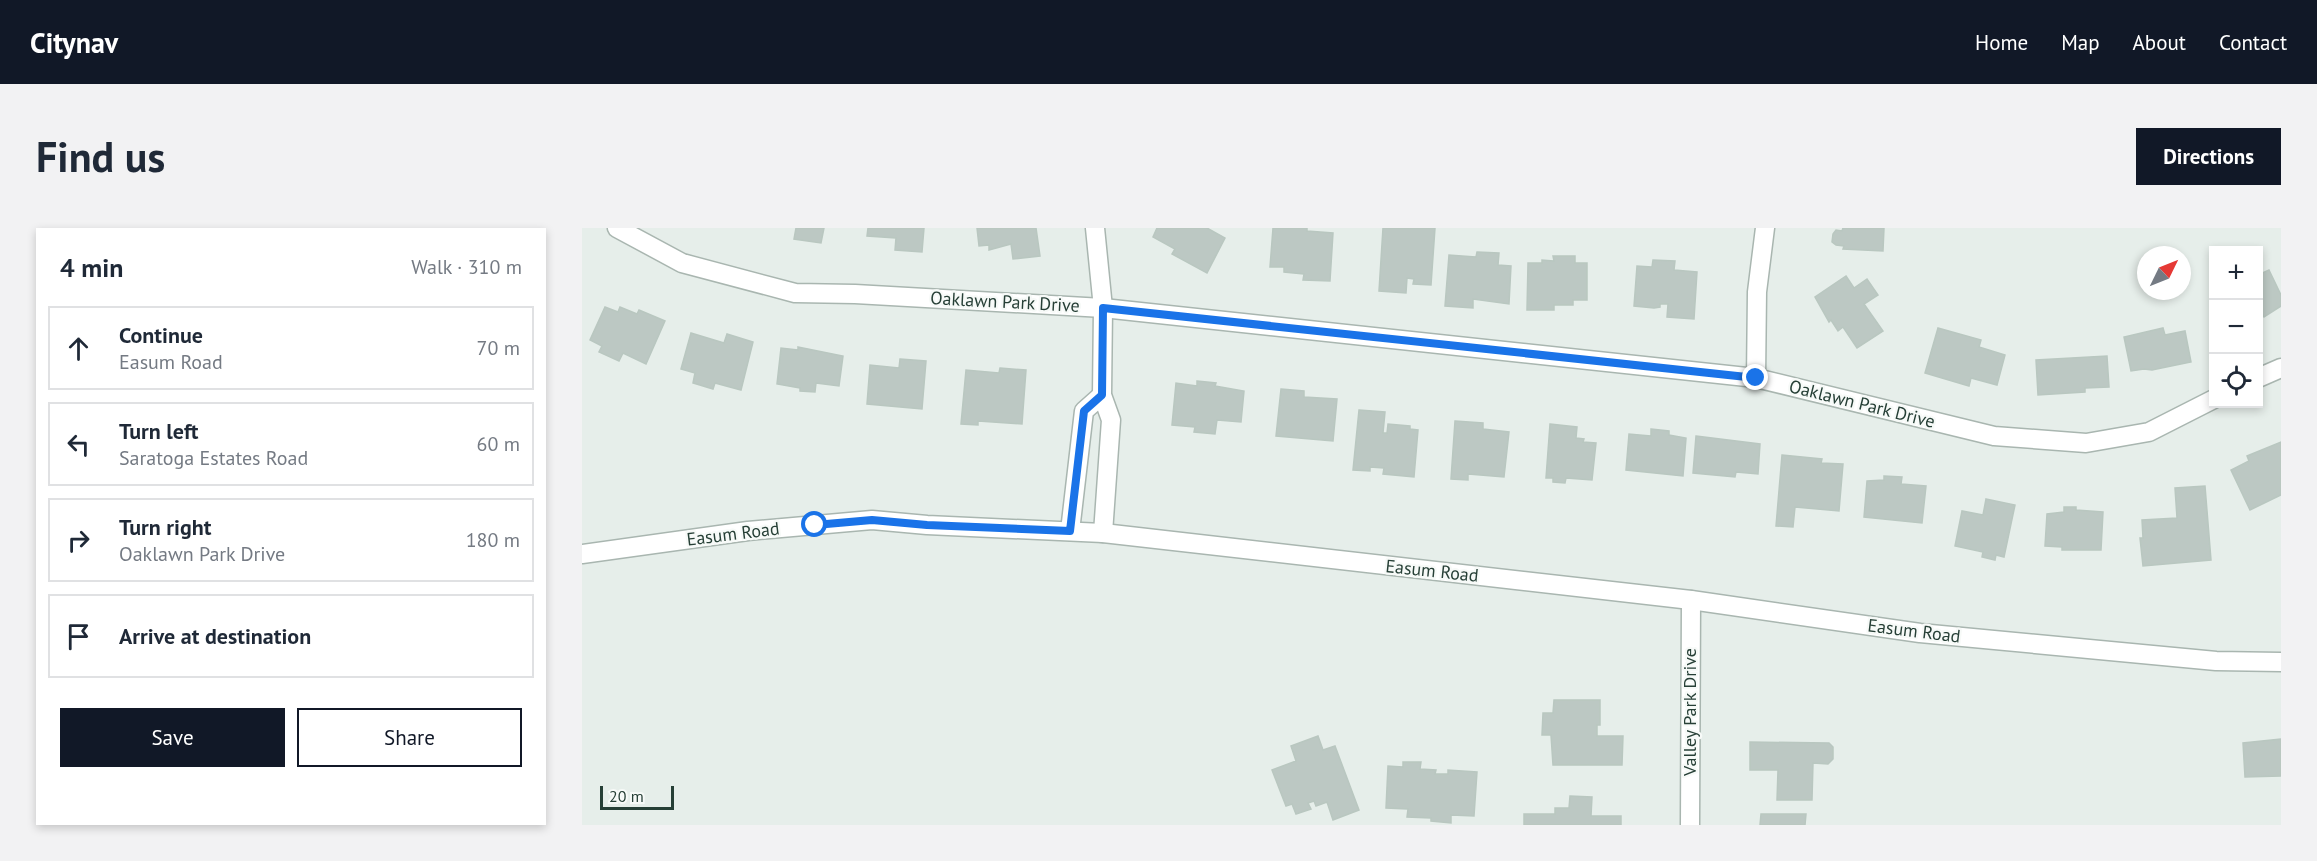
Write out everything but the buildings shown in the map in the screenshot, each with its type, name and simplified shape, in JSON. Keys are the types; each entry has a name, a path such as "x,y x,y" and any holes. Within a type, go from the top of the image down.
{"street":[{"name":"Oaklawn Park Drive","path":"617,228 682,263 795,293 855,294 1103,308 1756,378 1994,436 2086,443 2149,432 2209,402"},
{"path":"1095,228 1103,308 1102,395 1111,420 1103,533"},
{"path":"1756,378 1757,292 1766,228"},
{"path":"2263,376 2281,368"},
{"path":"1070,531 1084,411 1102,395"},
{"name":"Easum Road","path":"582,554 748,531 872,520 927,525 1103,533 1691,600 1920,633 2216,662 2281,662"},
{"name":"Valley Park Drive","path":"1690,825 1691,600"}],"route":[{"path":"815,525 872,520 927,525 1070,531 1084,411 1102,395 1103,308 1756,378"}]}
